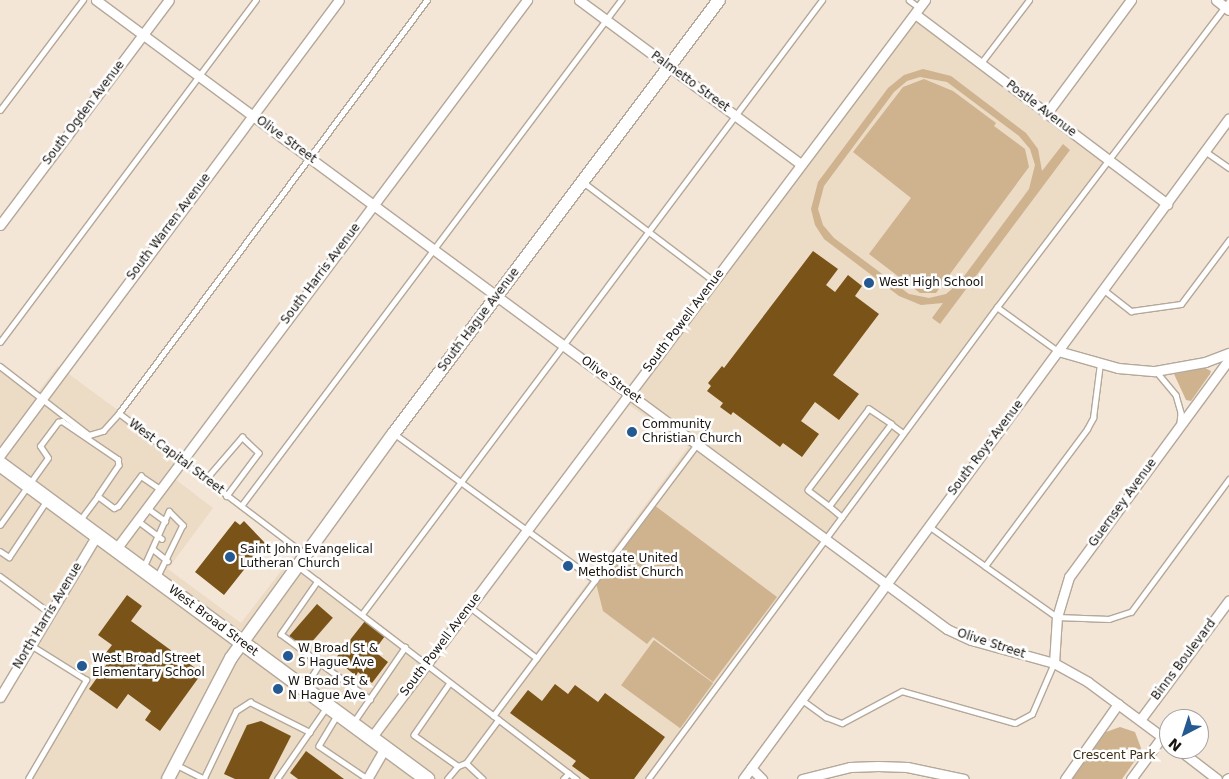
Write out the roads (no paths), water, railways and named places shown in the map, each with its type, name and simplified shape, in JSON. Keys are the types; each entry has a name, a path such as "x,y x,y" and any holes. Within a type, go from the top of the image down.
{"main road":[{"name":"South Hague Avenue","path":"168,779 209,696 242,643 394,433 719,0"},
{"name":"West Broad Street","path":"0,464 427,779"}],"street":[{"name":"Olive Street","path":"96,0 698,443 947,629 971,640 1054,663 1118,704 1159,735"},
{"name":"South Ogden Avenue","path":"0,225 168,0"},
{"name":"South Warren Avenue","path":"0,455 339,0"},
{"name":"South Harris Avenue","path":"116,549 527,0"},
{"name":"Palmetto Street","path":"579,0 801,164"},
{"path":"1046,112 1131,0"},
{"path":"1216,0 1228,6"},
{"name":"Postle Avenue","path":"920,7 981,63 1167,204"},
{"name":"South Powell Avenue","path":"371,738 920,7"},
{"name":"South Roys Avenue","path":"744,779 1229,118"},
{"path":"1058,350 1118,368 1154,371 1205,362 1229,353"},
{"name":"Guernsey Avenue","path":"1054,663 1057,617 1069,577 1229,359"},
{"name":"North Harris Avenue","path":"0,697 97,536"},
{"name":"Binns Boulevard","path":"1140,720 1229,600"},
{"path":"1065,779 1118,704"},
{"path":"368,779 385,748"},
{"path":"1131,779 1159,748"},
{"path":"1191,759 1217,779"},
{"path":"802,779 850,767 878,766 907,767 964,779"},
{"path":"751,768 762,779"}],"lane":[{"path":"0,110 83,0"},
{"path":"0,342 256,0"},
{"path":"119,413 426,0"},
{"path":"241,506 621,0"},
{"path":"362,614 822,0"},
{"path":"909,0 920,7"},
{"path":"981,63 1028,0"},
{"path":"648,779 997,307 1228,6"},
{"path":"1205,151 1229,168"},
{"path":"583,182 714,281"},
{"path":"1104,289 1131,311 1181,304 1229,240"},
{"path":"997,307 1058,350"},
{"path":"985,566 1087,429 1093,418 1100,363"},
{"name":"West Capital Street","path":"0,366 89,435 103,432 119,413 180,462 305,554"},
{"path":"1154,371 1176,395 1182,414 1179,425"},
{"path":"842,517 808,490 869,409 903,433"},
{"path":"0,525 27,484 48,458 40,446 58,422 62,421 118,459 119,465 78,522"},
{"path":"829,506 891,424"},
{"path":"394,433 526,532 595,580"},
{"path":"205,480 242,437 259,453 226,496"},
{"path":"493,716 698,443"},
{"path":"98,496 114,508 118,506 141,476 160,489"},
{"path":"928,526 1057,617 1109,619 1131,612 1229,479"},
{"path":"0,551 8,557 48,499"},
{"path":"146,508 164,524"},
{"path":"142,569 160,538 169,511 183,525 172,547 168,561 157,579"},
{"path":"137,520 160,538"},
{"path":"152,549 168,561"},
{"path":"298,566 577,779"},
{"path":"0,576 50,612"},
{"path":"318,581 281,634 370,699"},
{"path":"470,607 537,658"},
{"path":"28,779 86,680 30,646"},
{"path":"353,724 405,647"},
{"path":"304,688 320,663"},
{"path":"801,699 826,717 842,723 902,691 914,692 1015,723 1032,714 1054,663"},
{"path":"450,683 414,735 458,766"},
{"path":"175,764 205,779 236,711 250,702 310,732"},
{"path":"277,779 310,732 333,710"},
{"path":"333,710 319,746 368,779"},
{"path":"447,779 458,766 466,763 498,720"},
{"path":"466,763 484,779"},
{"path":"564,779 569,773"}],"place":[{"name":"West High School","path":"869,283"},
{"name":"Community Christian Church","path":"632,432"},
{"name":"Saint John Evangelical Lutheran Church","path":"230,557"},
{"name":"Westgate United Methodist Church","path":"568,566"},
{"name":"W Broad St & S Hague Ave","path":"288,656"},
{"name":"West Broad Street Elementary School","path":"82,666"},
{"name":"W Broad St & N Hague Ave","path":"278,689"}],"park label":[{"name":"Crescent Park","path":"1114,756"}]}
